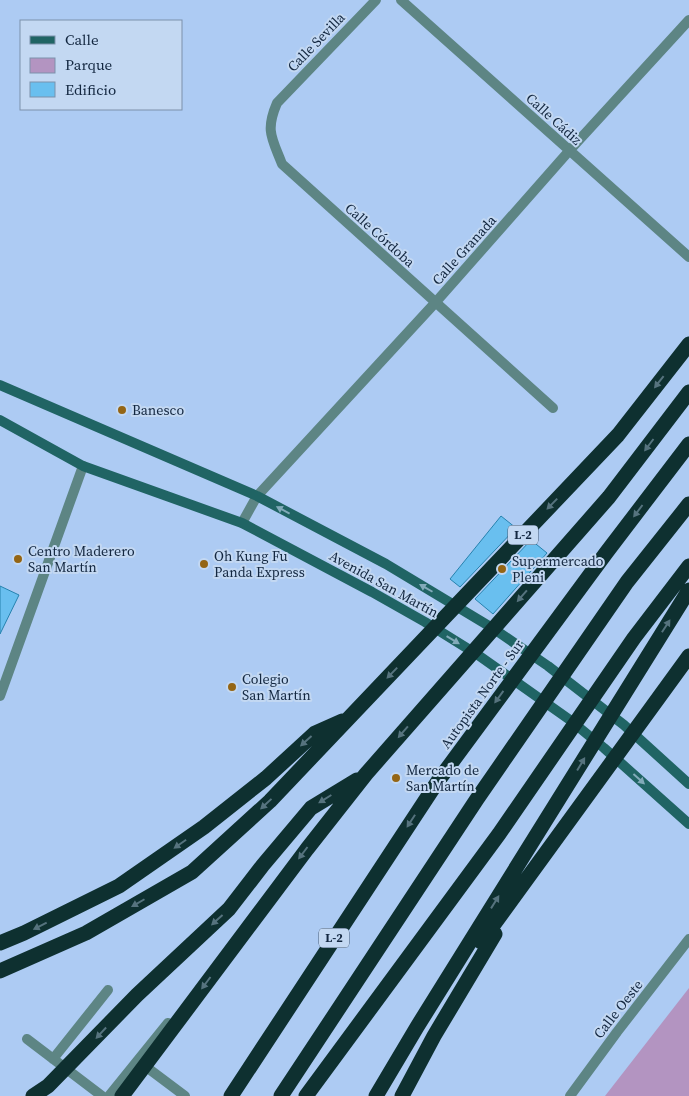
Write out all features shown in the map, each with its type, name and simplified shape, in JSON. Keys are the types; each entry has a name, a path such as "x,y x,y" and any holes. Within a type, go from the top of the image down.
{"highway":[{"name":"L-2","path":"348,719 618,435 689,344"},
{"path":"122,1096 301,857 366,774 609,497 689,392"},
{"name":"Autopista Norte - Sur","path":"231,1096 438,781 689,444"},
{"path":"281,1096 477,799 627,582 689,504"},
{"path":"306,1096 499,834 634,638 689,566"},
{"path":"376,1096 689,590"},
{"path":"460,958 480,943 689,656"},
{"path":"0,942 24,934 119,886 204,827 266,778 315,733 348,719"},
{"path":"0,971 86,933 192,872 270,801 348,719"},
{"path":"33,1096 48,1086 137,995 229,909 262,865 311,808 366,774"},
{"path":"402,1096 434,1036 527,879"}],"main road":[{"name":"Avenida San Martín","path":"0,384 257,496 386,564 494,629 548,666 624,724 689,784"},
{"name":"Avenida San Martín","path":"0,420 83,466 242,522 372,592 478,655 570,720 689,824"}],"street":[{"name":"Calle Sevilla","path":"277,104 376,0"},
{"name":"Calle Cádiz","path":"401,0 689,257"},
{"name":"Calle Granada","path":"242,522 257,496 435,303 689,20"},
{"name":"Calle Córdoba","path":"277,104 272,115 269,132 282,164 553,408"},
{"path":"0,696 83,466"},
{"path":"624,724 638,719 689,652"},
{"name":"Calle Oeste","path":"570,1096 616,1032 689,940"},
{"path":"53,1059 108,990"},
{"path":"109,1096 168,1023"},
{"path":"27,1039 102,1096"},
{"path":"138,1060 185,1096"}],"green space":[{"path":"689,988 689,1096 605,1096"}],"building":[{"path":"501,516 516,528 460,587 450,579"},
{"path":"531,540 547,553 493,614 475,599"},
{"path":"0,586 19,595 0,634"}],"place":[{"name":"Banesco","path":"122,410"},
{"name":"Centro Maderero San Martín","path":"18,559"},
{"name":"Oh Kung Fu Panda Express","path":"204,564"},
{"name":"Supermercado Pleni","path":"502,569"},
{"name":"Colegio San Martín","path":"232,687"},
{"name":"Mercado de San Martín","path":"396,778"}]}
